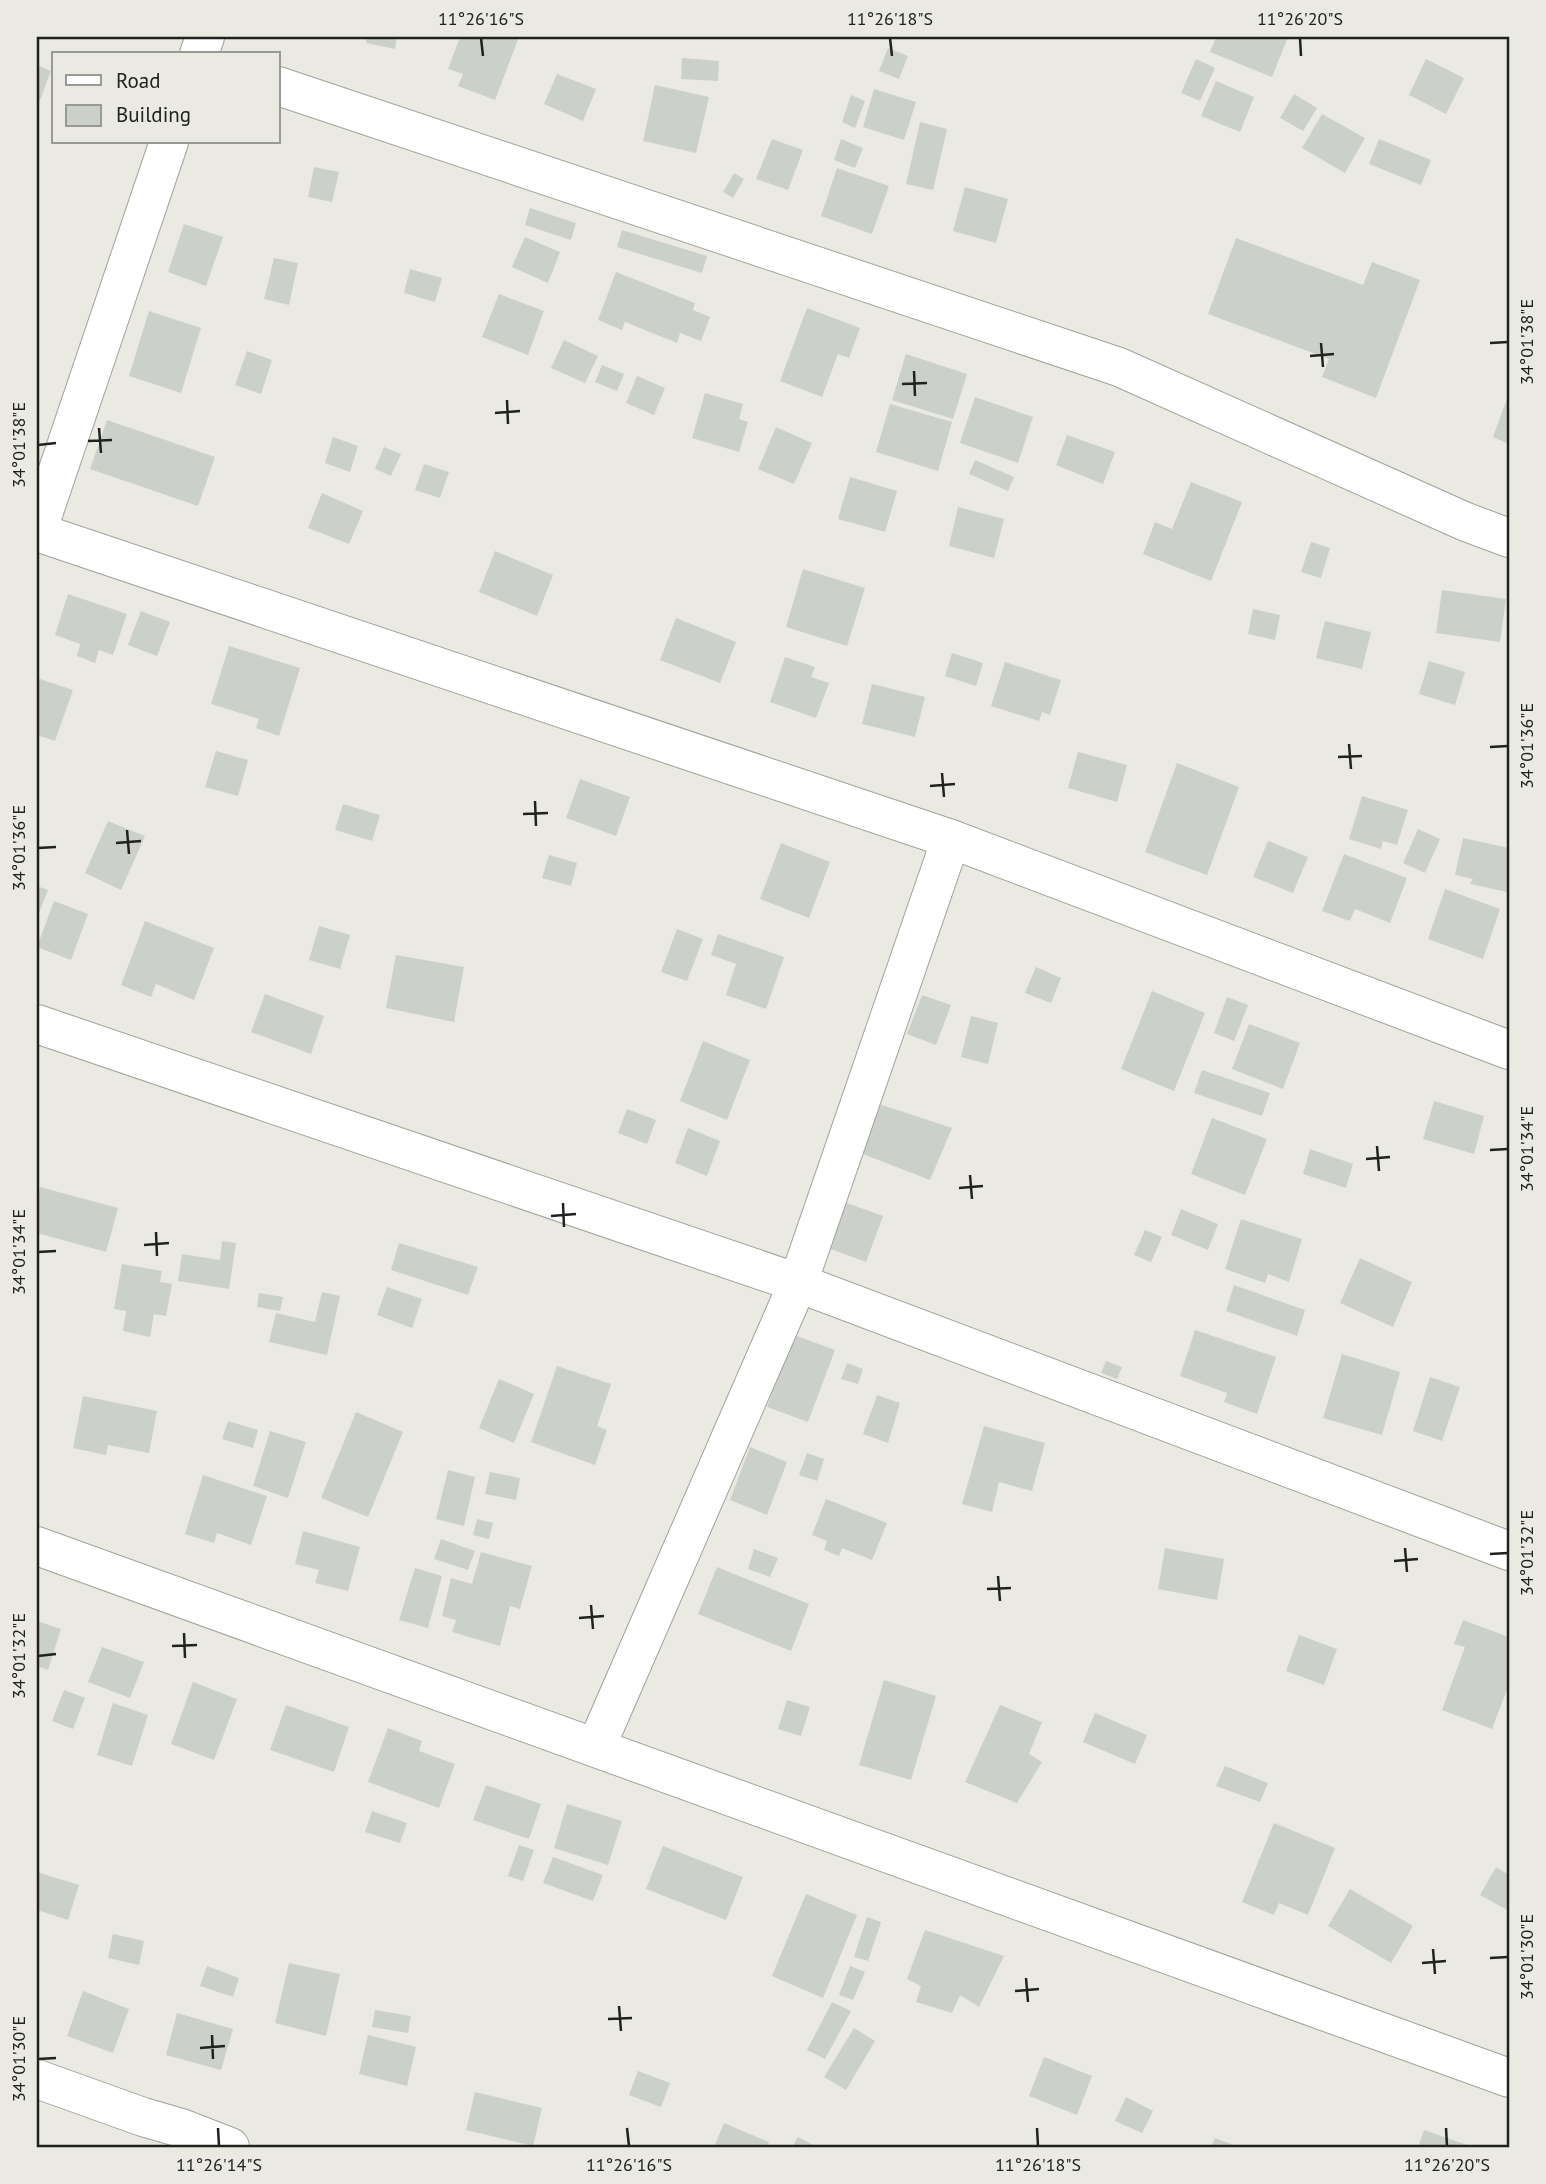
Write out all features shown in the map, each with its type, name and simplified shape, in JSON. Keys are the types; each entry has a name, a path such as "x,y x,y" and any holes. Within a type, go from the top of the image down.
{"street":[{"path":"280,87 1119,367 1466,522 1509,538"},
{"path":"168,144 37,532 951,839 1509,1050"},
{"path":"596,1747 797,1283 951,839"},
{"path":"37,1024 797,1283 1509,1552"},
{"path":"37,1546 1509,2078"},
{"path":"37,2079 230,2147"}],"building":[{"path":"367,37 397,37 395,49 366,43"},
{"path":"460,37 519,37 495,100 458,86 463,74 448,69"},
{"path":"1216,37 1288,37 1272,77 1210,52"},
{"path":"888,48 908,56 899,79 879,71"},
{"path":"682,58 719,61 718,81 681,79"},
{"path":"1196,59 1215,68 1200,101 1181,93"},
{"path":"1426,59 1464,78 1446,114 1409,95"},
{"path":"37,65 51,71 37,108"},
{"path":"557,74 596,89 583,121 544,104"},
{"path":"1216,81 1254,97 1240,132 1201,116"},
{"path":"655,85 709,97 696,153 643,141"},
{"path":"874,89 916,102 904,140 863,127"},
{"path":"1294,94 1317,108 1303,131 1280,118"},
{"path":"851,95 865,101 855,128 842,122"},
{"path":"1322,114 1365,138 1345,173 1302,148"},
{"path":"920,122 947,129 933,190 906,184"},
{"path":"772,139 803,150 788,190 756,179"},
{"path":"841,139 863,148 855,168 834,160"},
{"path":"1379,139 1431,160 1421,185 1369,164"},
{"path":"314,167 339,172 332,202 308,197"},
{"path":"837,168 889,186 872,234 821,216"},
{"path":"734,173 744,179 733,198 723,192"},
{"path":"965,187 1008,199 996,243 953,231"},
{"path":"530,208 576,223 571,240 525,225"},
{"path":"184,224 223,237 206,286 168,272"},
{"path":"622,230 707,256 702,273 617,247"},
{"path":"525,237 560,252 548,283 512,267"},
{"path":"1236,238 1363,285 1372,262 1420,280 1376,398 1322,377 1329,359 1208,314"},
{"path":"274,258 298,263 289,305 264,299"},
{"path":"410,269 442,278 435,302 404,293"},
{"path":"616,272 695,303 693,310 710,317 701,341 680,333 677,343 625,322 622,330 598,320"},
{"path":"499,294 544,311 528,355 482,337"},
{"path":"807,308 860,328 849,358 838,354 822,397 780,381"},
{"path":"149,311 201,328 181,393 129,376"},
{"path":"564,340 598,356 585,383 551,368"},
{"path":"247,351 272,360 261,394 235,385"},
{"path":"906,354 967,374 953,419 892,400"},
{"path":"602,365 624,374 617,391 595,382"},
{"path":"637,376 665,388 654,415 626,403"},
{"path":"705,393 743,404 739,419 748,422 739,452 692,438"},
{"path":"1509,393 1509,444 1493,437"},
{"path":"975,397 1033,417 1018,463 960,443"},
{"path":"890,404 952,422 938,471 876,452"},
{"path":"107,420 215,457 198,506 90,469"},
{"path":"776,427 812,443 794,484 758,469"},
{"path":"1067,435 1115,452 1103,484 1056,465"},
{"path":"333,437 358,446 350,472 325,463"},
{"path":"384,447 401,454 391,476 375,469"},
{"path":"975,460 1014,477 1008,491 969,474"},
{"path":"424,464 449,472 440,498 415,490"},
{"path":"850,477 897,491 885,532 838,519"},
{"path":"1191,482 1242,502 1211,581 1143,554 1155,522 1172,529"},
{"path":"322,493 363,511 349,544 308,528"},
{"path":"958,507 1004,519 994,558 949,546"},
{"path":"1311,542 1330,548 1321,578 1301,572"},
{"path":"495,551 553,575 537,616 479,592"},
{"path":"803,569 865,588 847,646 786,627"},
{"path":"1442,590 1506,599 1500,642 1436,633"},
{"path":"68,594 127,614 113,655 99,650 95,663 77,656 80,644 55,635"},
{"path":"1253,609 1280,615 1275,640 1248,634"},
{"path":"141,611 170,622 157,656 128,645"},
{"path":"676,618 736,642 720,683 660,660"},
{"path":"1325,621 1371,632 1362,669 1316,658"},
{"path":"229,646 300,668 279,736 256,728 259,719 211,704"},
{"path":"952,653 983,663 976,686 945,676"},
{"path":"785,657 815,667 811,677 829,683 816,718 770,702"},
{"path":"1429,661 1465,672 1455,705 1419,694"},
{"path":"1005,662 1061,680 1050,715 1042,712 1039,721 991,706"},
{"path":"37,678 73,690 55,741 37,735"},
{"path":"872,684 925,697 915,737 862,724"},
{"path":"216,751 248,760 238,796 205,787"},
{"path":"1078,752 1127,765 1117,802 1068,788"},
{"path":"1177,763 1239,787 1207,875 1145,852"},
{"path":"580,779 630,797 616,836 566,818"},
{"path":"1362,796 1408,810 1397,845 1383,841 1381,849 1349,839"},
{"path":"343,804 380,815 372,841 335,830"},
{"path":"108,821 145,836 121,890 85,873"},
{"path":"1418,829 1440,839 1425,873 1403,863"},
{"path":"1463,838 1509,848 1507,892 1470,884 1473,879 1455,875"},
{"path":"1268,841 1308,857 1293,893 1253,877"},
{"path":"781,843 830,862 809,918 760,899"},
{"path":"1344,854 1407,878 1390,923 1355,909 1350,921 1322,911"},
{"path":"549,855 577,863 571,886 542,878"},
{"path":"37,886 48,890 37,918"},
{"path":"1445,889 1500,909 1483,959 1428,939"},
{"path":"54,901 88,914 71,960 37,947"},
{"path":"145,921 214,948 194,1000 156,984 151,997 121,985"},
{"path":"319,926 350,935 340,969 309,960"},
{"path":"677,929 703,939 687,981 661,972"},
{"path":"718,934 784,957 766,1009 726,995 736,964 711,955"},
{"path":"396,955 464,967 454,1022 386,1008"},
{"path":"1036,967 1061,978 1051,1003 1025,993"},
{"path":"1152,991 1205,1013 1174,1091 1121,1069"},
{"path":"265,994 324,1016 311,1054 251,1032"},
{"path":"922,995 951,1005 936,1045 907,1034"},
{"path":"1227,997 1248,1005 1234,1041 1214,1033"},
{"path":"971,1016 998,1023 988,1064 961,1057"},
{"path":"1249,1024 1300,1043 1283,1089 1232,1069"},
{"path":"703,1041 750,1060 727,1120 680,1101"},
{"path":"1202,1070 1270,1093 1262,1116 1194,1093"},
{"path":"1434,1101 1484,1116 1474,1154 1423,1139"},
{"path":"879,1104 952,1128 930,1180 863,1154"},
{"path":"627,1109 656,1120 647,1144 618,1133"},
{"path":"1212,1118 1267,1139 1245,1195 1191,1174"},
{"path":"688,1128 720,1141 707,1176 675,1163"},
{"path":"1310,1149 1353,1164 1346,1188 1303,1174"},
{"path":"40,1187 118,1208 106,1252 37,1233"},
{"path":"844,1202 883,1216 866,1262 828,1248"},
{"path":"1181,1209 1218,1224 1208,1250 1171,1235"},
{"path":"1241,1219 1302,1239 1289,1282 1268,1274 1265,1283 1225,1269"},
{"path":"1145,1230 1162,1237 1151,1262 1134,1255"},
{"path":"222,1241 236,1243 229,1289 178,1281 182,1254 220,1260"},
{"path":"399,1243 478,1267 468,1295 391,1270"},
{"path":"1360,1258 1412,1282 1393,1327 1340,1303"},
{"path":"122,1264 162,1271 160,1282 172,1284 166,1316 154,1314 150,1337 123,1331 126,1311 114,1309"},
{"path":"1234,1285 1305,1310 1297,1336 1226,1311"},
{"path":"387,1287 422,1299 412,1328 377,1315"},
{"path":"322,1292 340,1296 327,1355 269,1342 276,1313 315,1322"},
{"path":"259,1293 283,1297 280,1311 257,1307"},
{"path":"1195,1330 1276,1357 1257,1414 1224,1402 1227,1393 1180,1376"},
{"path":"794,1335 835,1350 808,1422 767,1407"},
{"path":"1342,1354 1400,1372 1382,1435 1323,1418"},
{"path":"1106,1361 1122,1367 1117,1379 1101,1373"},
{"path":"847,1363 863,1369 858,1384 841,1379"},
{"path":"557,1366 611,1384 597,1426 607,1430 595,1465 531,1442"},
{"path":"1430,1377 1460,1387 1442,1441 1413,1431"},
{"path":"499,1379 534,1394 514,1443 479,1428"},
{"path":"877,1395 900,1403 888,1443 863,1434"},
{"path":"83,1396 157,1411 149,1453 108,1445 106,1455 73,1448"},
{"path":"356,1412 403,1432 368,1517 321,1498"},
{"path":"228,1421 258,1430 253,1448 222,1439"},
{"path":"984,1426 1045,1443 1032,1491 999,1482 992,1512 962,1504"},
{"path":"270,1431 306,1442 288,1498 253,1486"},
{"path":"750,1447 787,1462 767,1515 730,1500"},
{"path":"807,1453 824,1459 817,1481 799,1475"},
{"path":"448,1470 475,1477 464,1526 436,1519"},
{"path":"490,1472 520,1478 516,1500 485,1494"},
{"path":"203,1475 267,1496 251,1545 217,1533 214,1543 185,1534"},
{"path":"826,1499 887,1523 872,1560 842,1548 839,1556 824,1550 827,1541 812,1535"},
{"path":"477,1519 493,1523 489,1539 473,1535"},
{"path":"303,1531 360,1547 348,1591 315,1583 319,1570 295,1564"},
{"path":"441,1539 475,1551 468,1570 434,1559"},
{"path":"1165,1548 1224,1559 1217,1600 1158,1589"},
{"path":"754,1549 778,1558 770,1577 748,1569"},
{"path":"481,1552 532,1566 520,1609 510,1606 500,1646 452,1632 456,1620 442,1616 451,1578 472,1584"},
{"path":"717,1567 809,1604 791,1651 698,1614"},
{"path":"415,1568 442,1576 428,1628 399,1620"},
{"path":"1463,1620 1509,1637 1509,1684 1492,1729 1442,1710 1465,1647 1454,1644"},
{"path":"37,1621 61,1629 48,1670 37,1666"},
{"path":"1299,1635 1337,1649 1324,1685 1286,1671"},
{"path":"102,1647 144,1662 130,1698 88,1682"},
{"path":"884,1680 936,1696 911,1780 859,1765"},
{"path":"193,1682 237,1699 214,1760 171,1744"},
{"path":"64,1690 85,1698 73,1729 52,1721"},
{"path":"787,1700 810,1707 801,1736 778,1729"},
{"path":"113,1703 148,1715 132,1766 97,1755"},
{"path":"286,1705 349,1727 334,1772 270,1750"},
{"path":"1000,1705 1042,1722 1029,1754 1042,1762 1017,1803 965,1782"},
{"path":"1095,1713 1147,1735 1135,1764 1083,1742"},
{"path":"388,1728 422,1741 419,1751 455,1764 439,1808 368,1782"},
{"path":"1225,1766 1268,1783 1260,1802 1216,1786"},
{"path":"486,1785 541,1804 529,1839 473,1820"},
{"path":"567,1804 622,1821 608,1865 554,1848"},
{"path":"372,1811 407,1823 400,1843 365,1832"},
{"path":"1274,1823 1335,1848 1308,1915 1279,1903 1274,1915 1242,1902"},
{"path":"519,1845 534,1850 523,1881 508,1876"},
{"path":"663,1846 743,1877 726,1920 646,1889"},
{"path":"553,1857 603,1875 593,1901 543,1883"},
{"path":"1496,1867 1509,1875 1509,1911 1480,1895"},
{"path":"37,1872 79,1885 68,1920 37,1910"},
{"path":"1350,1889 1413,1926 1391,1963 1328,1926"},
{"path":"806,1894 857,1915 823,1998 772,1976"},
{"path":"867,1917 881,1922 868,1961 854,1957"},
{"path":"925,1930 1004,1956 979,2007 960,1995 952,2013 916,2002 921,1986 907,1979"},
{"path":"113,1934 144,1941 139,1965 108,1958"},
{"path":"289,1963 340,1974 326,2036 275,2023"},
{"path":"207,1966 239,1978 233,1997 200,1986"},
{"path":"850,1966 865,1972 853,2000 839,1995"},
{"path":"83,1991 129,2009 113,2053 67,2036"},
{"path":"832,2002 851,2011 825,2059 807,2050"},
{"path":"375,2010 411,2016 408,2033 372,2027"},
{"path":"177,2013 233,2029 221,2070 166,2055"},
{"path":"854,2028 875,2041 846,2090 824,2077"},
{"path":"368,2035 416,2047 407,2086 359,2074"},
{"path":"1044,2057 1092,2076 1077,2115 1029,2096"},
{"path":"638,2071 670,2083 661,2107 629,2095"},
{"path":"475,2092 542,2108 533,2146 466,2130"},
{"path":"1126,2097 1153,2111 1142,2133 1115,2121"},
{"path":"724,2123 769,2142 767,2147 714,2147"},
{"path":"1424,2130 1473,2147 1418,2147"},
{"path":"798,2137 817,2147 792,2147"},
{"path":"1215,2138 1239,2147 1211,2147"}]}
